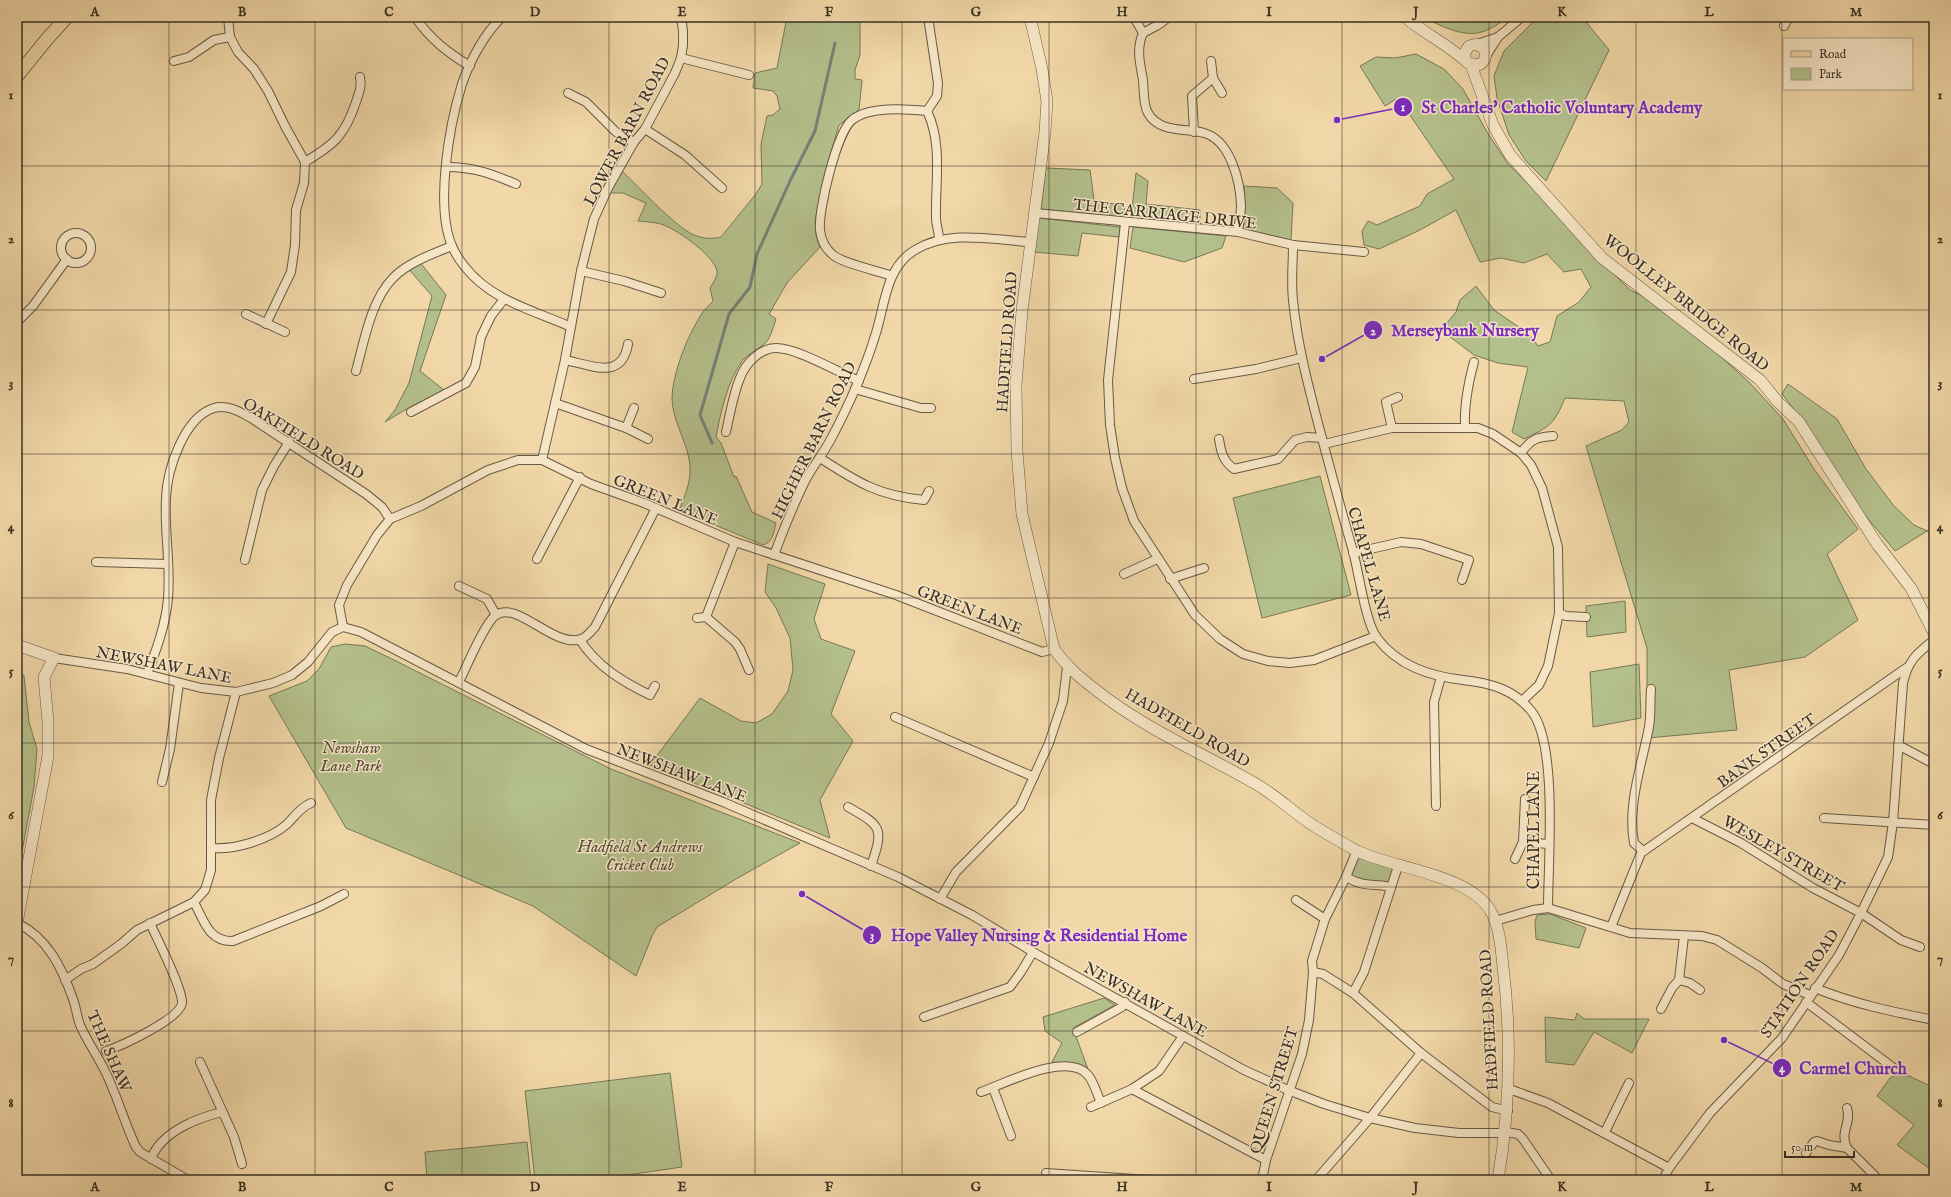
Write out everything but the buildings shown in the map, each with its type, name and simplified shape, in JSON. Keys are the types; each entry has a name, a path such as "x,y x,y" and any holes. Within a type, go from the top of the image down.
{"main road":[{"path":"17,76 67,17"}],"street":[{"path":"228,17 230,37 238,52 254,69 268,91 305,162 304,183 296,210 296,245 291,272 266,324"},
{"path":"415,17 432,39 448,53 470,66"},
{"path":"502,17 484,39 462,84 450,135 443,193 445,216 452,246 465,268 481,283 504,299 521,308 569,326"},
{"name":"LOWER BARN ROAD","path":"542,460 565,360 569,326 577,298 581,271 594,219 608,188 634,142 645,128 661,101 681,58 683,31 681,17"},
{"path":"927,111 937,96 938,83 928,17"},
{"name":"HADFIELD ROAD","path":"1030,17 1042,69 1047,101 1045,132 1022,311 1016,385 1017,451 1022,514 1054,649 1067,667 1122,711 1192,751 1258,785 1314,826 1357,850 1398,866 1450,881 1468,890 1481,899 1495,922 1505,982 1509,1089 1506,1133 1498,1180"},
{"path":"1134,17 1143,33"},
{"path":"1169,17 1143,33 1138,44 1148,113 1157,123 1168,127 1205,134 1220,141 1228,153 1237,180 1241,205 1238,232"},
{"path":"1405,17 1418,28 1476,62"},
{"path":"1476,62 1498,36 1522,17"},
{"path":"1784,26 1789,17"},
{"path":"1473,45 1498,36"},
{"path":"174,61 189,57 214,40 230,37"},
{"path":"1442,42 1473,45 1484,49 1476,62"},
{"name":"WOOLLEY BRIDGE ROAD","path":"1473,45 1464,54 1476,62 1493,125 1510,155 1602,258 1760,380 1778,402 1799,422 1878,544 1911,588 1934,633"},
{"path":"681,58 749,75"},
{"path":"1211,61 1213,78 1222,93"},
{"path":"305,162 337,140 350,121 362,84 360,77"},
{"path":"1194,132 1192,96 1213,78"},
{"path":"568,93 586,102 616,132 634,142"},
{"path":"892,276 833,256 822,240 820,231 822,206 832,162 842,135 851,120 861,115 890,110 927,111"},
{"path":"927,111 933,127 936,152 936,220 939,239"},
{"path":"645,128 685,155 722,188"},
{"path":"447,167 467,167 490,173 516,184"},
{"name":"THE CARRIAGE DRIVE","path":"1035,213 1125,223 1238,232 1293,245 1364,252"},
{"path":"1125,223 1108,380 1110,425 1122,488 1134,521 1157,559 1195,615 1220,639 1243,654 1268,661 1290,663 1314,660 1376,636"},
{"name":"HIGHER BARN ROAD","path":"774,556 805,481 820,458 859,381 877,332 892,276 902,260 914,250 939,239 957,237 1031,242"},
{"name":"CHAPEL LANE","path":"1293,245 1293,298 1301,358 1339,507 1354,553 1365,603 1376,636 1394,655 1411,666 1441,677 1498,686 1522,701 1538,722 1546,746 1549,796 1548,908"},
{"path":"356,371 369,321 381,295 392,278 407,267 452,246"},
{"path":"17,322 41,295 67,259"},
{"path":"581,271 624,281 661,293"},
{"path":"411,412 466,383 475,366 480,337 491,316 504,299"},
{"path":"246,314 285,332"},
{"path":"565,360 609,368 618,366 627,354 628,344"},
{"path":"726,432 740,376 748,363 757,355 766,350 776,348 793,352 859,381"},
{"path":"1194,379 1256,369 1301,358"},
{"path":"1465,427 1464,410 1468,382 1474,362"},
{"path":"855,390 921,408 931,408"},
{"path":"1392,428 1386,402 1398,397"},
{"path":"555,403 626,428 648,439"},
{"name":"OAKFIELD ROAD","path":"147,674 156,652 168,598 166,497 171,467 186,434 195,421 204,412 215,407 235,409 289,442 366,494 382,507 390,519"},
{"path":"626,428 634,408"},
{"path":"1219,439 1222,455 1227,464 1234,469 1278,459 1295,440 1307,437 1323,441 1392,428 1478,428 1493,434 1521,453 1531,465 1542,488 1558,548 1559,613 1548,666 1539,685 1522,701"},
{"path":"1521,453 1528,442 1540,437 1553,436"},
{"path":"245,560 262,490 274,466 289,442"},
{"path":"820,458 855,481 880,492 903,498 924,500 929,491"},
{"name":"GREEN LANE","path":"343,627 339,605 347,585 377,535 390,519 421,506 488,470 518,460 542,460 580,477 591,484 656,508 735,542 774,556 827,571 896,595 1042,652 1054,649"},
{"path":"537,559 580,477"},
{"path":"459,682 488,622 500,612 508,612 553,634 569,640 580,640 587,636 595,627 656,508"},
{"path":"706,617 735,542"},
{"path":"1354,553 1401,542 1421,544 1469,560 1462,580"},
{"path":"1124,574 1157,559"},
{"path":"96,562 167,564"},
{"path":"1170,579 1204,568"},
{"path":"459,586 487,599 496,615"},
{"path":"1559,613 1566,616 1586,617"},
{"path":"697,618 706,617 735,642 740,649 749,670"},
{"name":"NEWSHAW LANE","path":"54,658 127,669 201,688 236,692 273,684 292,675 308,662 332,632 343,627 361,632 459,682 519,716 586,750 723,802 898,876 972,915 1033,952 1125,1002 1244,1070 1288,1090 1324,1104 1370,1118 1415,1128 1459,1132 1506,1133"},
{"path":"580,640 589,654 602,667 627,684 650,694 655,686"},
{"name":"STATION ROAD","path":"1663,1180 1669,1168 1710,1113 1782,1038 1839,955 1861,913 1888,857 1893,822 1903,683 1906,668 1912,658 1934,640"},
{"path":"17,645 54,658 44,677 48,722 48,756 17,923"},
{"path":"940,899 956,872 1020,807 1049,743 1063,701 1067,667"},
{"name":"BANK STREET","path":"1642,852 1906,668"},
{"path":"1436,806 1434,702 1441,677"},
{"path":"162,782 170,749 179,683"},
{"path":"1611,926 1642,852 1634,843 1632,833 1637,784 1649,724 1651,689"},
{"path":"65,980 80,969 93,964 122,944 138,930 194,902 205,890 208,880 212,848 210,826 211,800 219,758 236,692"},
{"path":"894,717 1034,777"},
{"path":"1898,745 1934,764"},
{"path":"1515,859 1523,842 1525,799"},
{"path":"212,848 237,846 266,836 284,826 300,808 311,803"},
{"path":"848,807 870,819 877,828 880,836 872,866"},
{"name":"WESLEY STREET","path":"1692,818 1741,844 1812,888 1861,913 1901,940 1920,947"},
{"path":"1824,818 1934,825"},
{"path":"1523,842 1548,844"},
{"name":"QUEEN STREET","path":"1262,1180 1266,1160 1288,1090 1302,1054 1309,1020 1314,972 1312,961 1325,919 1346,877 1357,850"},
{"path":"1353,993 1364,972 1398,866"},
{"path":"1346,877 1357,884 1366,886 1381,885 1391,888"},
{"path":"194,902 212,934 220,940 234,941 260,932 344,894"},
{"path":"1296,900 1325,919"},
{"path":"1495,922 1533,910 1548,908 1582,920 1611,926 1630,933 1702,936 1717,940 1808,999 1895,1069"},
{"name":"THE SHAW","path":"17,923 30,929 49,949 58,963 80,1023 105,1071 131,1136 140,1152 151,1160 188,1180"},
{"path":"106,1051 125,1044 158,1025 176,1012 181,1005 182,1000 174,978 150,924"},
{"path":"1661,1009 1672,988 1679,980 1684,936"},
{"path":"924,1017 1010,987 1022,972 1033,952"},
{"path":"1314,972 1323,974 1353,993 1421,1053 1492,1107 1508,1112"},
{"path":"1679,980 1690,983 1700,990"},
{"path":"1815,988 1840,998 1934,1020"},
{"path":"1077,1032 1122,1007 1125,1002"},
{"path":"1091,1107 1132,1089 1159,1071 1183,1036"},
{"path":"1316,1180 1370,1118 1421,1053"},
{"path":"200,1062 234,1136 242,1164"},
{"path":"981,1092 1048,1068 1069,1065 1079,1068 1088,1075 1101,1103"},
{"path":"1605,1132 1629,1083"},
{"path":"993,1088 1011,1136"},
{"path":"1132,1089 1266,1160"},
{"path":"1509,1089 1548,1103 1605,1132 1669,1168"},
{"path":"1847,1108 1848,1121 1843,1135 1847,1148 1880,1180"},
{"path":"151,1160 154,1151 161,1143 177,1131 195,1120 222,1112"},
{"path":"1506,1133 1518,1134 1523,1139 1551,1180"},
{"path":"1806,1153 1814,1142 1817,1141 1847,1148"},
{"path":"1046,1173 1149,1180"}],"green space":[{"path":"787,17 860,17 860,55 855,70 855,79 862,80 859,110 839,125 825,172 815,220 816,235 820,247 787,283 769,314 776,319 771,334 765,344 742,361 732,378 722,407 716,437 721,443 734,477 736,476 752,512 776,523 771,539 763,545 679,510 689,483 690,466 687,450 677,424 673,407 673,388 678,366 691,334 702,313 713,301 710,288 717,275 715,265 696,245 672,229 652,222 638,221 646,203 623,193 605,193 619,168 666,215 686,230 694,235 704,238 721,237 756,194 762,184 761,144 767,116 773,115 780,109 777,96 773,91 753,88 755,73 777,68"},
{"path":"1423,17 1508,17 1496,26 1479,33 1463,33 1454,31"},
{"path":"1538,17 1582,17 1609,50 1546,181 1526,161 1509,135 1497,98 1494,76 1504,51"},
{"path":"1416,54 1444,69 1463,89 1487,132 1508,164 1562,216 1595,255 1630,290 1677,313 1710,347 1749,382 1783,419 1814,469 1858,529 1827,554 1858,620 1805,657 1729,670 1737,730 1647,738 1647,648 1586,446 1622,430 1629,422 1624,401 1565,398 1554,420 1550,424 1524,439 1512,432 1528,367 1498,363 1474,355 1441,330 1456,312 1460,300 1476,286 1494,310 1529,334 1538,346 1550,342 1557,316 1579,302 1591,287 1581,269 1564,272 1547,254 1524,263 1501,258 1480,262 1456,210 1420,230 1379,249 1364,245 1362,231 1368,221 1377,225 1420,206 1427,194 1454,179 1398,98 1385,106 1360,66 1376,57 1395,58"},
{"path":"1046,168 1090,170 1094,200 1124,206 1126,218 1041,209"},
{"path":"1136,173 1148,181 1146,204 1200,210 1200,225 1131,218"},
{"path":"1244,186 1277,188 1293,203 1291,240 1244,229"},
{"path":"1039,218 1120,227 1119,237 1082,233 1078,256 1034,252"},
{"path":"1133,227 1226,236 1222,248 1184,262 1130,248"},
{"path":"419,261 446,295 420,371 444,390 385,422 395,410 409,383 432,296 407,267"},
{"path":"1788,384 1837,419 1866,469 1894,506 1914,525 1927,531 1895,551 1850,497 1802,420 1782,394"},
{"path":"1320,476 1351,595 1262,618 1233,498"},
{"path":"1934,528 1934,533 1927,531"},
{"path":"768,564 825,584 814,619 821,639 855,651 831,714 853,741 820,800 830,838 650,765 700,698 741,721 756,723 772,714 788,691 793,670 790,638 776,608 765,592"},
{"path":"1625,601 1626,632 1587,637 1586,606"},
{"path":"345,644 365,646 611,769 800,843 736,879 657,927 636,976 533,906 346,828 269,696 307,681 319,669 331,647"},
{"path":"1639,664 1641,718 1593,727 1590,672"},
{"path":"17,666 24,676 29,722 37,749 34,787 17,878"},
{"path":"1358,853 1394,867 1389,884 1368,883 1350,876"},
{"path":"1550,914 1586,928 1579,948 1536,939 1535,922 1537,915"},
{"path":"1104,998 1115,1005 1073,1028 1089,1072 1076,1064 1052,1062 1062,1043 1045,1031 1043,1017"},
{"path":"1577,1013 1584,1019 1649,1019 1632,1053 1594,1032 1574,1065 1546,1062 1545,1017 1575,1020"},
{"path":"1901,1072 1930,1086 1934,1080 1934,1172 1897,1145 1914,1125 1877,1096 1890,1078"},
{"path":"670,1073 682,1167 593,1180 535,1180 525,1091"},
{"path":"527,1142 531,1180 427,1180 425,1152"}],"waterway":[{"path":"712,443 700,415 729,314 750,287 757,254 790,181 815,131 835,43"}],"place":[{"name":"St Charles' Catholic Voluntary Academy","path":"1337,120"},
{"name":"Merseybank Nursery","path":"1322,359"},
{"name":"Hope Valley Nursing & Residential Home","path":"802,894"},
{"name":"Carmel Church","path":"1724,1040"}],"park label":[{"name":"Newshaw Lane Park","path":"351,756"},
{"name":"Hadfield St Andrews Cricket Club","path":"640,855"}]}
